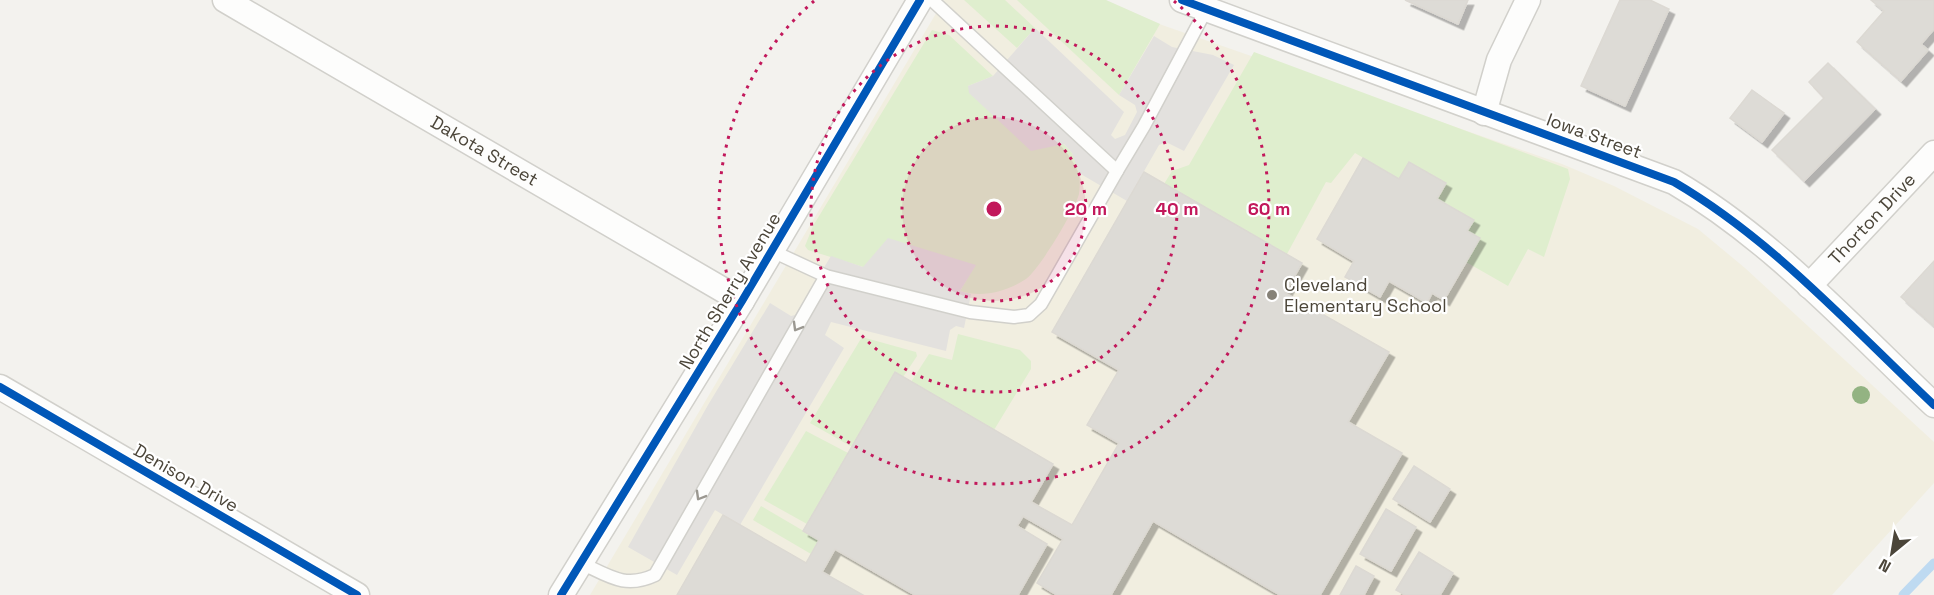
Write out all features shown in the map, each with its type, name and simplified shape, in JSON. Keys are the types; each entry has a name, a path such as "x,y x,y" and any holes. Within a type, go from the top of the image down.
{"street":[{"name":"Dakota Street","path":"225,0 742,301"},
{"name":"North Sherry Avenue","path":"561,595 742,301 921,0"},
{"name":"Iowa Street","path":"1182,0 1674,182 1731,218 1809,286 1934,405"},
{"path":"1484,113 1498,60 1528,0"},
{"name":"Thorton Drive","path":"1809,286 1934,153"},
{"name":"Denison Drive","path":"0,387 357,595"}],"lane":[{"path":"932,0 1117,171"},
{"path":"772,251 826,276 970,312 1014,317 1029,315 1041,304 1144,126 1206,9"},
{"path":"581,563 622,582 639,582 655,575 826,276"}],"shaded area":[{"name":"Cleveland Elementary School","path":"944,0 1105,0 1162,25 1562,164 1614,186 1698,229 1745,268 1934,442 1934,483 1832,595 590,595"},
{"path":"1035,28 1124,112 1111,135 1115,139 1125,135 1137,112 1135,105 1119,95 1154,36 1172,47 1213,55 1234,65 1184,151 1166,142 1159,145 1127,201 1079,173 1072,153 1064,144 1031,151 969,93 968,86 993,76"},
{"path":"888,238 976,265 960,291 971,294 964,328 956,326 950,330 946,351 831,322 825,335 844,348 740,525 715,510 677,575 628,547 708,405 770,303 791,316 795,315 831,256 863,267"}],"green space":[{"path":"964,0 1005,0 1035,28 1017,48"},
{"path":"1017,0 1106,0 1160,24 1119,95"},
{"path":"932,30 949,35 993,76 968,86 1054,137 1072,153 1078,167 1080,178 1076,202 1056,239 1032,273 1026,279 1010,287 985,294 960,291 975,265 863,267 808,250 805,246 813,226"},
{"path":"1254,52 1568,169 1570,179 1544,257 1528,249 1508,286 1466,262 1480,238 1467,231 1473,220 1437,199 1446,183 1409,162 1399,179 1355,153 1331,183 1326,182 1287,254 1164,184 1172,171 1189,165"},
{"path":"958,334 1020,350 1031,361 1031,369 994,430 911,382 929,354 952,360"},
{"path":"862,337 916,352 917,356 903,377 894,373 852,447 810,423"},
{"path":"806,431 848,453 807,524 764,500"},
{"path":"761,506 819,540 811,554 753,520"}],"building":[{"path":"1405,0 1468,0 1458,24"},
{"path":"1620,0 1650,0 1669,9 1625,106 1581,86"},
{"path":"1871,0 1934,0 1934,29 1921,44 1928,50 1901,81 1857,42 1884,11"},
{"path":"1828,63 1875,109 1804,181 1772,150 1824,98 1809,82"},
{"path":"1752,90 1784,113 1762,142 1730,118"},
{"path":"1363,158 1399,179 1409,162 1446,183 1437,199 1474,220 1467,231 1480,238 1444,300 1432,293 1427,303 1389,281 1380,297 1345,277 1354,261 1317,239"},
{"path":"1144,172 1302,263 1285,293 1389,352 1348,422 1402,453 1320,595 1280,595 1153,521 1111,595 1057,595 1037,583 1063,539 1023,516 1017,526 1047,544 1018,595 915,595 835,549 822,572 863,595 677,595 723,515 806,563 819,540 803,531 895,372 1053,464 1031,502 1072,525 1119,443 1087,425 1119,370 1052,332"},
{"path":"1934,261 1934,326 1901,297"},
{"path":"1414,466 1450,489 1430,522 1393,499"},
{"path":"1386,509 1416,527 1391,571 1360,554"},
{"path":"1419,552 1453,573 1440,595 1405,595 1396,590"},
{"path":"1356,566 1374,576 1364,595 1340,595"}],"waterway":[{"path":"1903,595 1934,563"}],"cycle path":[{"path":"561,595 742,301 920,0"},
{"path":"1182,0 1674,182 1745,230 1778,257 1934,405"},
{"path":"0,387 357,595"}],"place":[{"name":"Cleveland Elementary School","path":"1272,295"}]}
